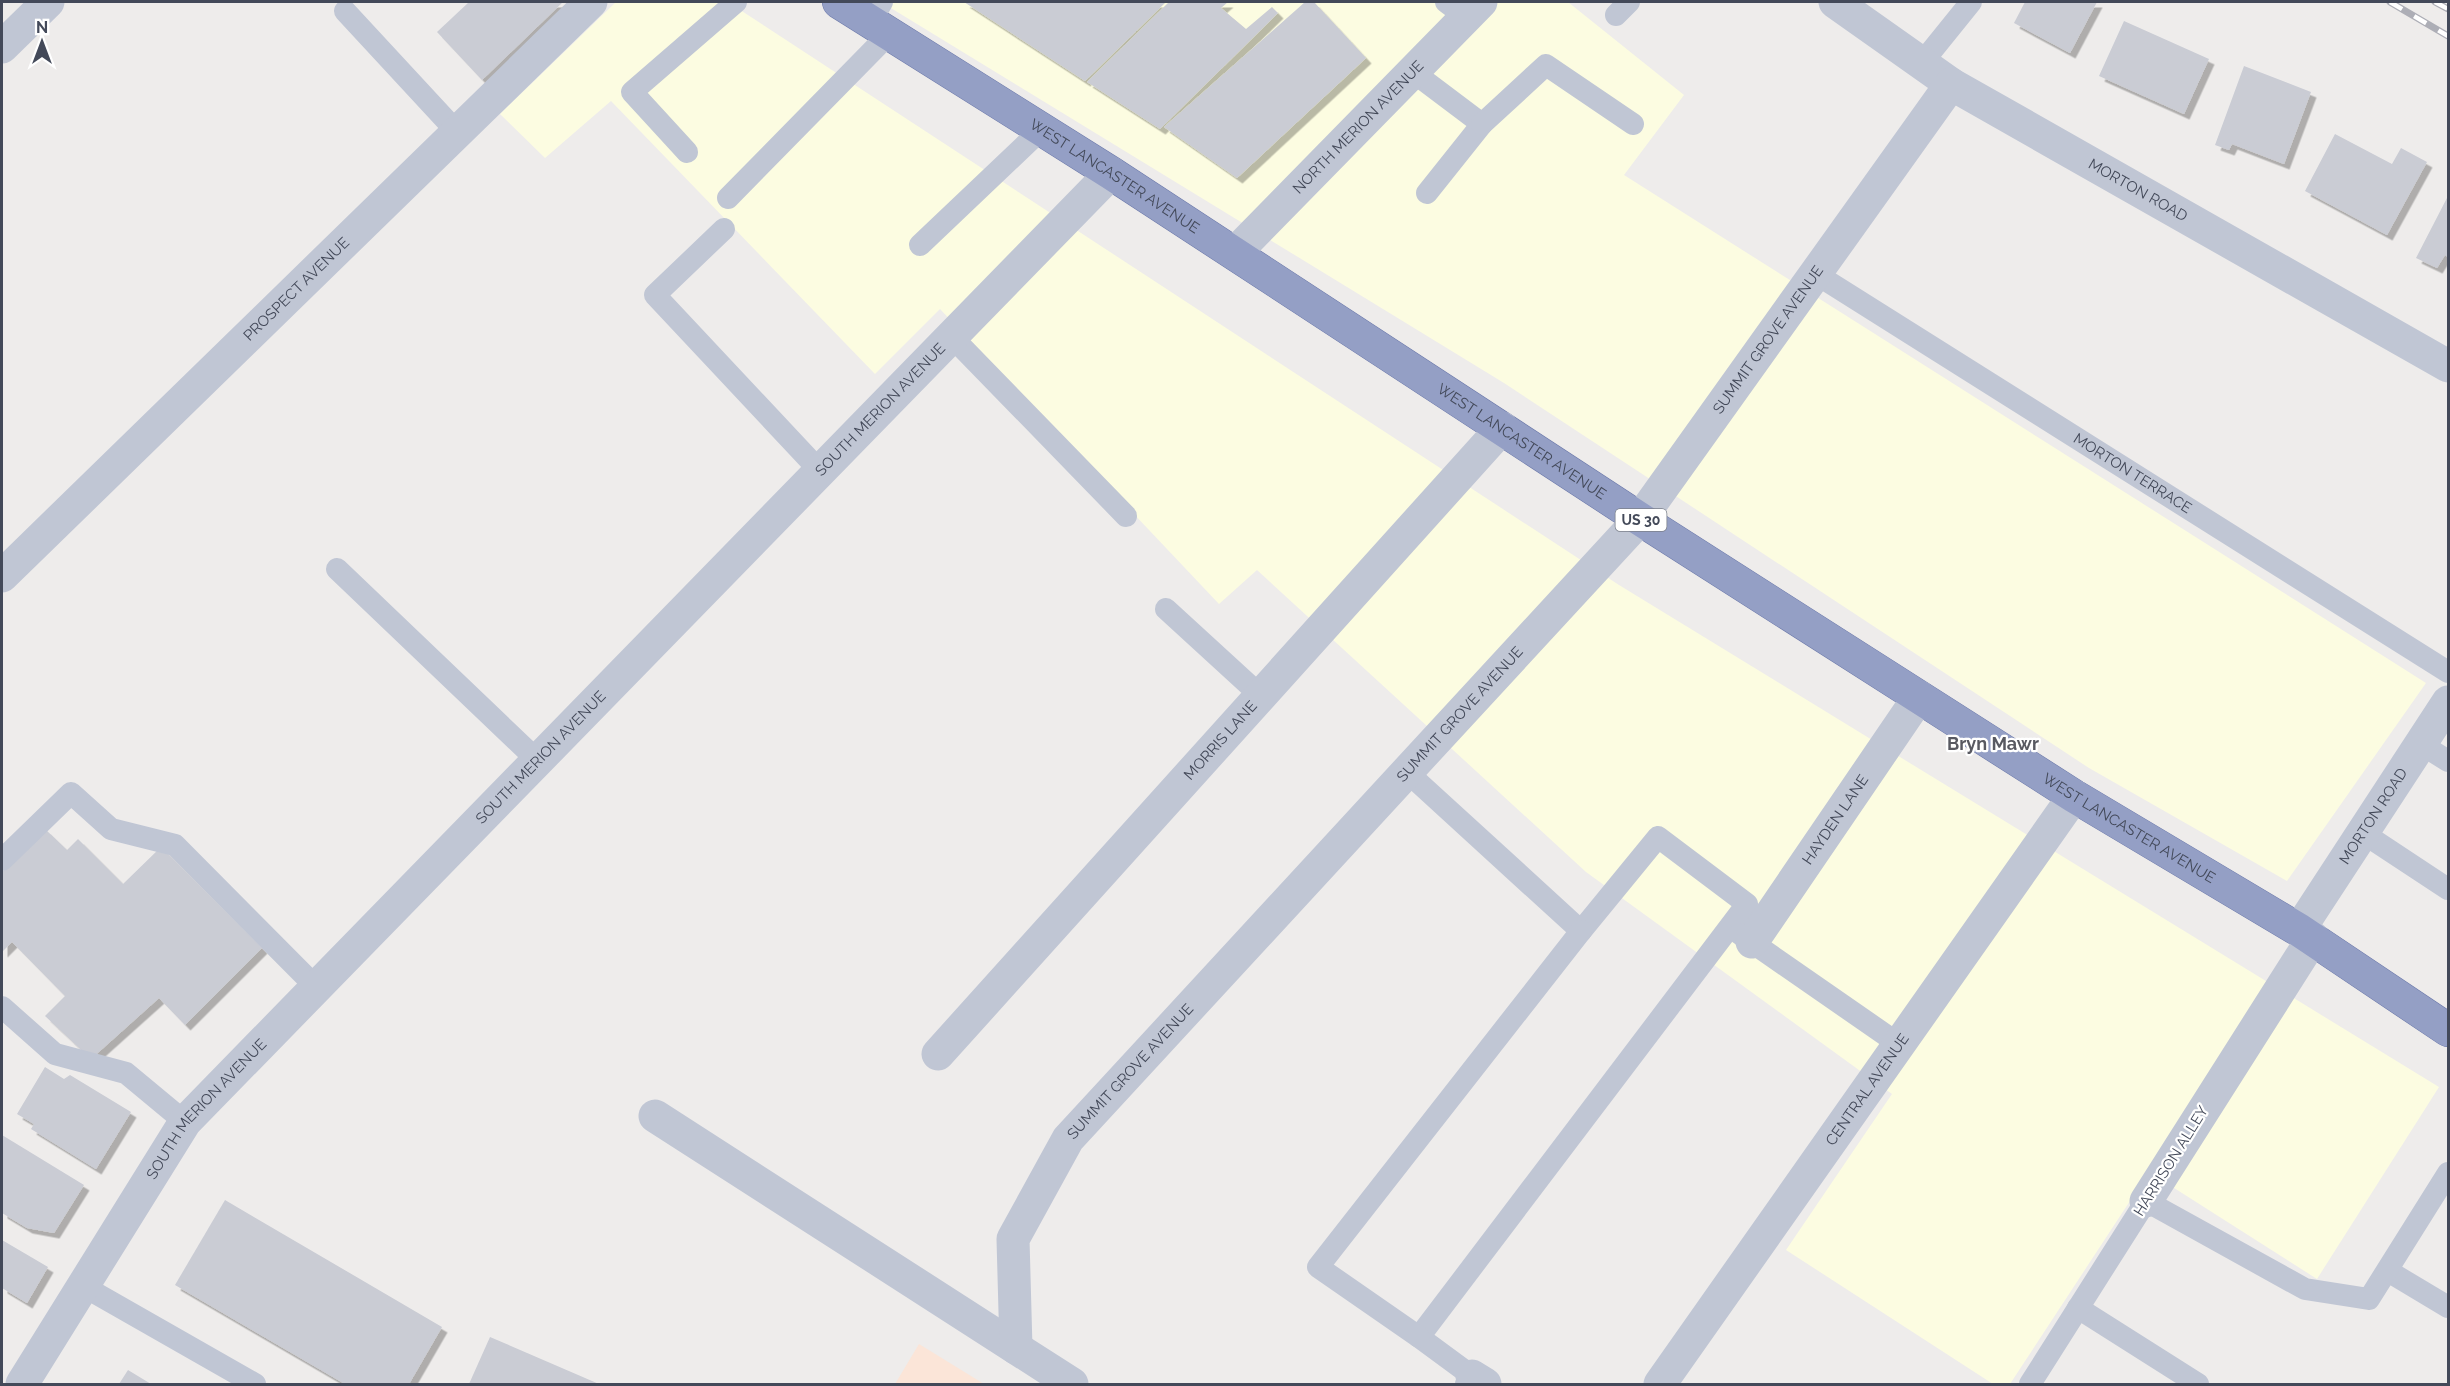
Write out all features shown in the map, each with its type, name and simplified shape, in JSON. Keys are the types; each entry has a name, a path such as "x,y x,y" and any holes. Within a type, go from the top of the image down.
{"highway":[{"name":"WEST LANCASTER AVENUE","path":"839,2 881,19 1042,129 1640,519 2074,796 2306,934 2448,1030"}],"street":[{"path":"2,47 48,2"},
{"name":"PROSPECT AVENUE","path":"2,576 591,2"},
{"name":"MORTON ROAD","path":"1835,2 1951,84 2448,366"},
{"name":"NORTH MERION AVENUE","path":"1235,253 1413,72 1464,7"},
{"name":"SUMMIT GROVE AVENUE","path":"1016,1348 1012,1239 1068,1139 1640,519 1951,84"},
{"name":"SOUTH MERION AVENUE","path":"21,1384 185,1122 1111,173"},
{"name":"MORRIS LANE","path":"938,1054 1502,428"},
{"name":"HAYDEN LANE","path":"1741,934 1919,697"},
{"name":"MORTON ROAD","path":"2306,934 2363,833 2448,702"},
{"name":"CENTRAL AVENUE","path":"1660,1384 2074,796"},
{"name":"HARRISON ALLEY","path":"2146,1201 2306,934"},
{"path":"655,1116 1072,1384"}],"lane":[{"path":"687,152 632,92 736,2"},
{"path":"1921,64 1971,2"},
{"path":"345,11 457,132"},
{"path":"729,198 881,19"},
{"path":"1427,193 1482,124 1546,65 1633,124"},
{"path":"1413,72 1482,124"},
{"path":"920,244 1042,129"},
{"path":"724,229 655,295 820,471"},
{"name":"MORTON TERRACE","path":"1816,274 2448,672"},
{"path":"952,337 1126,516"},
{"path":"337,569 538,761"},
{"path":"1166,609 1261,696"},
{"path":"2421,744 2448,761"},
{"path":"1407,772 1581,931"},
{"path":"2,860 71,793 111,829 175,845 317,987"},
{"path":"2363,833 2448,889"},
{"path":"1419,1337 1741,934 1747,904 1658,837 1581,931 1318,1267 1419,1337 1475,1382"},
{"path":"1741,934 1900,1045"},
{"path":"2,1007 55,1054 126,1072 185,1122"},
{"path":"2146,1201 2305,1289 2370,1299 2448,1173"},
{"name":"HARRISON ALLEY","path":"2030,1384 2146,1201"},
{"path":"2388,1271 2448,1307"},
{"path":"83,1286 255,1384"},
{"path":"2078,1308 2198,1384"}],"shaded area":[{"path":"616,2 728,2 1619,585 2439,1087 2317,1279 2149,1172 2010,1384 1993,1384 1786,1250 1892,1094 1586,872 1257,570 1219,604 940,309 875,374 611,101 545,158 500,114"},
{"path":"881,2 1568,2 1684,95 1624,175 2426,683 2287,881 2089,768 1504,383"},
{"path":"919,1344 984,1384 895,1384"}],"building":[{"path":"469,2 563,2 482,80 437,32"},
{"path":"964,2 1166,2 1085,81"},
{"path":"1169,2 1228,2 1221,8 1246,29 1272,7 1278,13 1160,129 1087,82"},
{"path":"1305,2 1314,2 1366,58 1237,178 1164,127"},
{"path":"2025,2 2097,2 2070,53 2014,23"},
{"path":"2124,21 2209,59 2184,114 2099,76"},
{"path":"2244,66 2311,92 2284,164 2232,144 2229,150 2215,145"},
{"path":"2335,134 2392,164 2401,148 2427,162 2387,235 2305,191"},
{"path":"2448,196 2448,257 2445,255 2437,268 2416,258"},
{"path":"45,829 67,850 78,839 123,884 161,847 262,948 185,1025 159,998 91,1059 45,1016 65,996 12,942 2,952 2,872"},
{"path":"45,1067 64,1079 70,1075 131,1112 96,1169 31,1129 34,1124 17,1114"},
{"path":"2,1135 84,1185 54,1233 27,1228 2,1213"},
{"path":"225,1200 442,1327 409,1384 345,1384 175,1285"},
{"path":"2,1240 48,1267 27,1303 2,1288"},
{"path":"490,1337 599,1384 469,1384"},
{"path":"128,1370 151,1384 119,1384"}],"railway":[{"path":"2390,2 2448,36"},
{"path":"2435,2 2448,9"}],"district":[{"name":"Bryn Mawr","path":"1993,744"}]}
